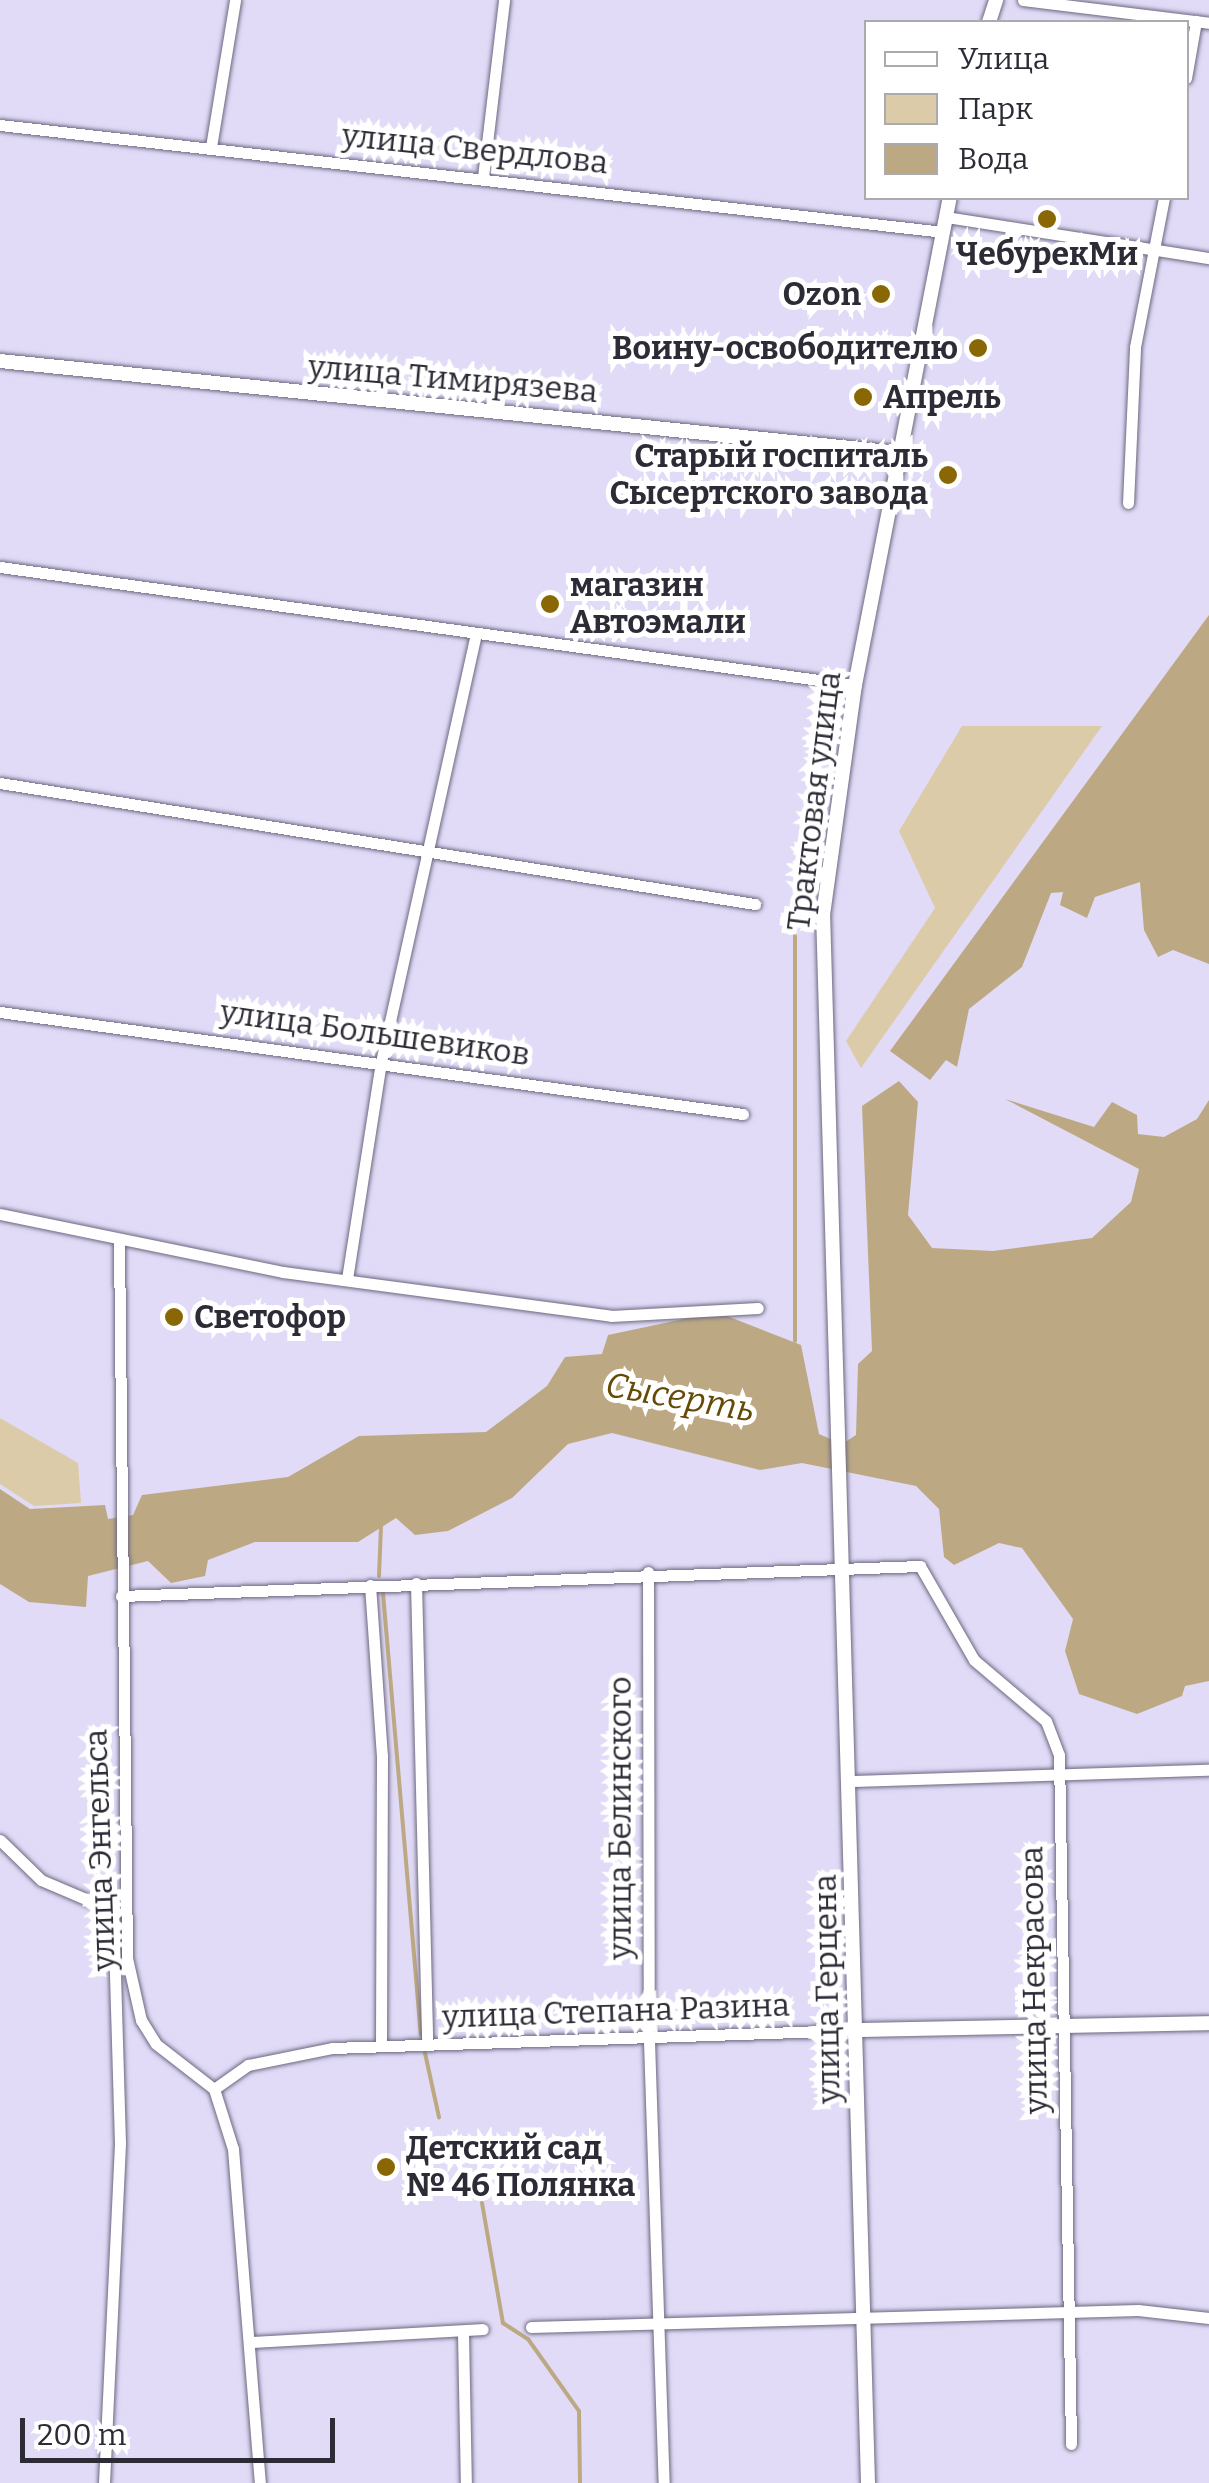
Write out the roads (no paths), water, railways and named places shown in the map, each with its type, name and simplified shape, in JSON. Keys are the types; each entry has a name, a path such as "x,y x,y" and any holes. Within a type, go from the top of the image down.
{"main road":[{"name":"Трактовая улица","path":"836,1494 823,915 855,685 950,200"},
{"name":"улица Тимирязева","path":"0,361 900,452"},
{"name":"улица Герцена","path":"836,1494 843,1568 851,1780 868,2483"},
{"name":"улица Степана Разина","path":"855,2030 1209,2023"}],"street":[{"path":"212,147 235,0"},
{"path":"483,177 504,0"},
{"path":"1023,0 1186,20"},
{"path":"1189,68 1202,22"},
{"name":"улица Свердлова","path":"0,125 945,224 1209,258"},
{"path":"1128,503 1135,347 1164,200"},
{"path":"0,567 475,637 855,685"},
{"path":"346,1279 381,1062 424,852 475,637"},
{"path":"0,784 756,904"},
{"name":"улица Большевиков","path":"0,1012 743,1114"},
{"path":"0,1214 120,1242 611,1316 758,1308"},
{"name":"улица Энгельса","path":"120,1242 119,1911 140,2020 156,2044 214,2088"},
{"name":"улица Некрасова","path":"843,1568 920,1566 974,1660 1046,1720 1059,1772 1065,2315 1071,2444"},
{"path":"121,1596 648,1572 843,1568"},
{"name":"улица Белинского","path":"648,1572 649,2041 664,2483"},
{"path":"416,1583 427,2044"},
{"path":"370,1585 382,1756 381,2045"},
{"path":"851,1780 1209,1770"},
{"path":"0,1840 41,1880 119,1911 120,2143 104,2483"},
{"name":"улица Степана Разина","path":"214,2088 266,2060 381,2045 649,2041 855,2030"},
{"path":"214,2088 239,2176 260,2483"},
{"path":"531,2327 1065,2315 1209,2318"},
{"path":"253,2342 483,2329"},
{"path":"463,2332 466,2483"}],"water":[{"path":"1209,615 1209,964 1173,950 1158,957 1144,930 1140,882 1095,897 1087,918 1060,905 1063,892 1051,893 1022,967 969,1009 957,1067 946,1060 930,1080 890,1051"},
{"name":"Сысерть","path":"899,1081 918,1102 908,1215 932,1248 993,1251 1092,1238 1131,1202 1139,1169 1005,1099 1094,1127 1112,1102 1137,1115 1138,1134 1164,1137 1197,1119 1209,1100 1209,1681 1185,1686 1182,1696 1137,1714 1079,1694 1065,1651 1073,1619 1022,1548 999,1543 954,1565 944,1557 939,1509 916,1486 802,1463 760,1470 612,1433 568,1444 512,1498 448,1531 415,1535 396,1518 358,1542 255,1542 208,1560 205,1576 171,1583 148,1561 88,1576 86,1607 29,1602 0,1584 0,1489 30,1509 105,1505 108,1519 133,1515 142,1495 288,1477 359,1436 486,1432 547,1386 565,1357 602,1354 608,1335 717,1312 801,1345 819,1434 842,1444 856,1435 858,1364 872,1351 862,1106"}],"waterway":[{"path":"795,898 795,1341"},
{"path":"379,1576 381,1526"},
{"path":"383,1593 421,2034"},
{"path":"425,2053 439,2117"},
{"path":"482,2203 503,2323 528,2339 579,2411 580,2483"}],"place":[{"name":"ЧебурекМи","path":"1047,219"},
{"name":"Ozon","path":"881,294"},
{"name":"Воину-освободителю","path":"978,348"},
{"name":"Апрель","path":"863,397"},
{"name":"Старый госпиталь Сысертского завода","path":"948,475"},
{"name":"магазин Автоэмали","path":"550,604"},
{"name":"Светофор","path":"174,1317"},
{"name":"Детский сад № 46 Полянка","path":"386,2167"}]}
